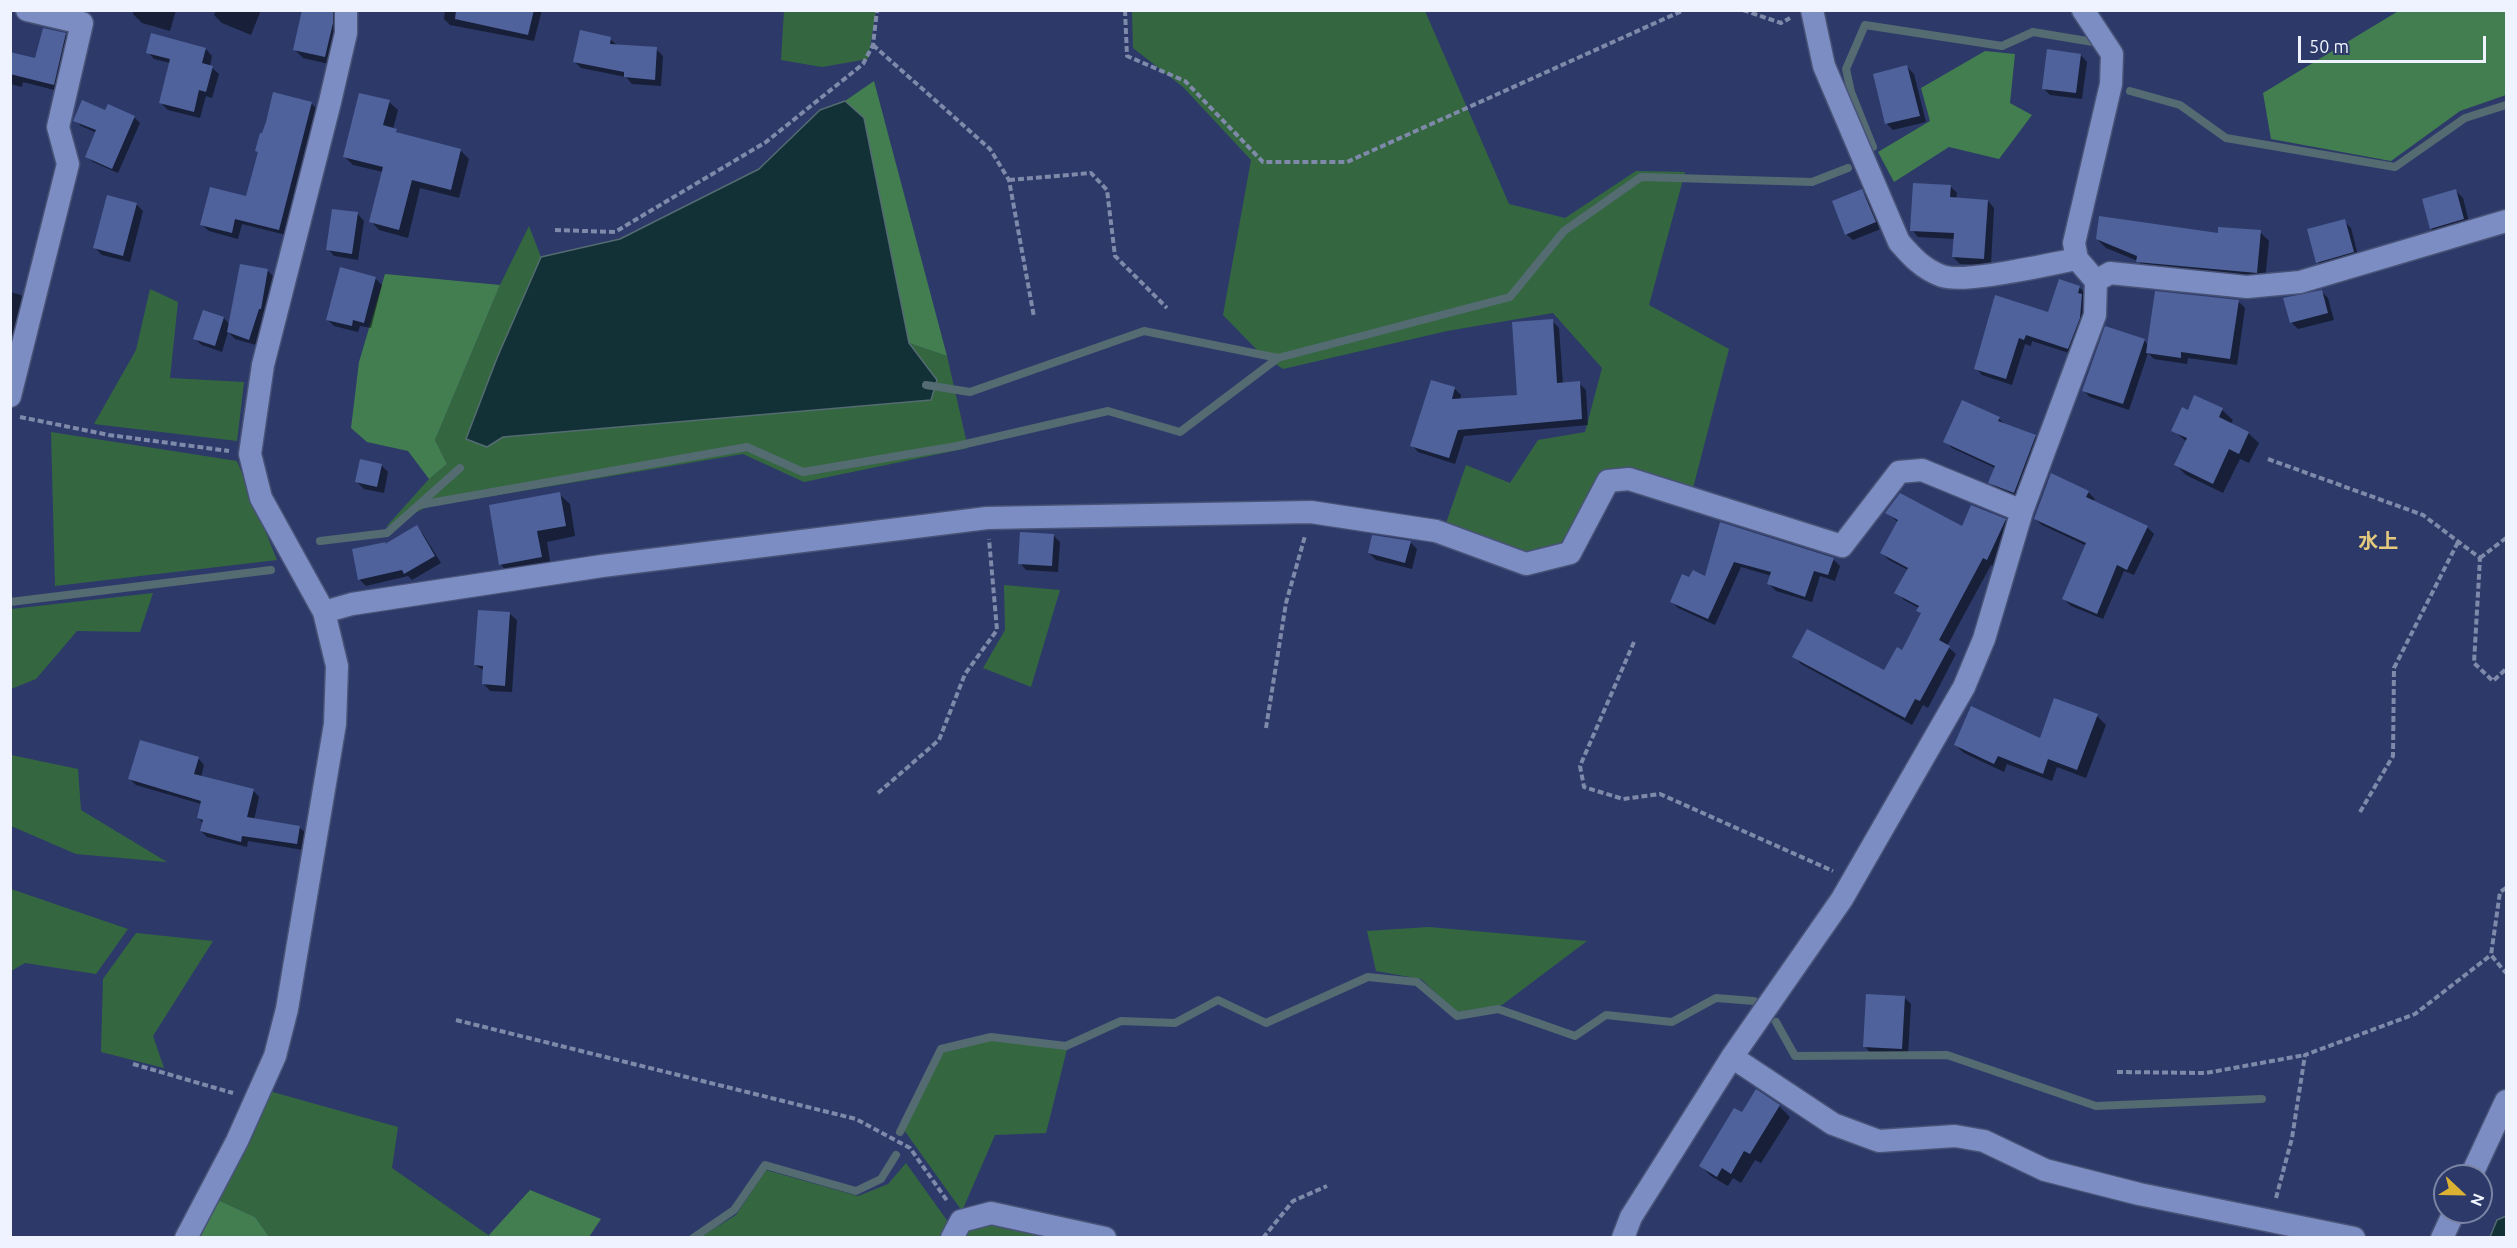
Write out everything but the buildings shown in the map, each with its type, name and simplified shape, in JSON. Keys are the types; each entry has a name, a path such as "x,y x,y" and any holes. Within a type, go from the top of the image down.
{"street":[{"path":"10,396 68,164 58,127 82,23 27,10"},
{"path":"186,1238 257,1100 275,1056 287,1009 335,724 336,666 324,612 261,498 250,454 263,365 330,102 346,33 346,10"},
{"path":"1623,1238 1631,1217 1732,1057 1853,879 1964,687 1984,639 2022,511 2096,315 2096,281 2076,260 2074,243 2111,84 2112,54 2083,10"},
{"path":"1804,13 1824,66 1899,242 1917,263 1944,277 1978,277 2076,260"},
{"path":"2096,281 2110,273 2247,288 2300,282 2506,221"},
{"path":"324,612 352,604 602,566 987,518 1311,512 1436,531 1526,564 1570,553 1608,481 1629,479 1842,546 1899,472 1922,470 2022,511"},
{"path":"1732,1057 1833,1124 1879,1140 1955,1136 1984,1141 2045,1170 2139,1194 2354,1238"},
{"path":"2476,1164 2506,1101"},
{"path":"957,1229 991,1213 1105,1238"},
{"path":"2442,1238 2448,1224"}],"path":[{"path":"555,230 615,232 766,142 863,64 873,45 877,10"},
{"path":"1125,10 1127,56 1185,81 1263,162 1347,162 1684,10"},
{"path":"1743,10 1782,23 1804,13"},
{"path":"873,45 990,149 1009,180 1034,317"},
{"path":"1009,180 1091,173 1107,190 1115,256 1167,308"},
{"path":"10,415 109,435 250,454"},
{"path":"2268,459 2423,515 2480,558"},
{"path":"1266,728 1286,603 1311,512"},
{"path":"878,793 939,740 965,674 998,630 987,518"},
{"path":"2506,538 2480,558 2474,663 2493,681 2506,669"},
{"path":"2361,812 2393,756 2394,668 2458,542"},
{"path":"1634,642 1580,766 1584,787 1623,799 1660,794 1853,879"},
{"path":"2117,1072 2206,1073 2306,1055 2415,1014 2491,956 2500,892 2506,888"},
{"path":"2491,956 2506,973"},
{"path":"456,1020 856,1119 910,1148 957,1229"},
{"path":"2270,1219 2292,1138 2306,1055"},
{"path":"133,1064 257,1100"},
{"path":"1263,1238 1293,1202 1327,1186"}],"green space":[{"path":"2400,10 2506,11 2506,95 2460,111 2391,161 2271,139 2263,93"},
{"path":"784,11 876,11 868,59 822,67 781,60"},
{"path":"1132,11 1425,11 1509,204 1565,218 1636,171 1685,172 1649,305 1729,349 1692,492 1612,468 1586,503 1564,546 1527,553 1445,526 1466,465 1510,483 1538,440 1585,432 1602,368 1553,313 1447,331 1283,369 1260,353 1223,315 1251,160 1183,87 1133,48"},
{"path":"1985,51 2015,54 2010,103 2032,115 1999,159 1949,147 1894,182 1878,152 1930,121 1921,88"},
{"path":"874,81 947,356 909,343 864,118 845,101"},
{"path":"529,226 541,257 497,358 466,439 487,447 503,437 937,380 909,343 947,356 968,448 804,482 743,454 427,507 386,527 429,479 447,464 435,440 500,285"},
{"path":"385,274 500,285 435,440 447,464 429,479 408,451 367,442 351,428 359,362"},
{"path":"150,289 178,302 170,378 244,382 237,441 94,424 136,350"},
{"path":"51,432 237,461 277,560 55,586"},
{"path":"1004,585 1060,590 1031,687 983,668 1005,630"},
{"path":"153,593 140,632 77,631 36,679 11,689 11,609"},
{"path":"11,755 78,769 81,810 167,862 76,854 11,826"},
{"path":"11,889 128,929 96,974 25,963 11,971"},
{"path":"1429,927 1587,941 1502,1005 1456,1012 1421,979 1376,971 1367,931"},
{"path":"136,933 213,941 153,1036 164,1068 101,1052 103,979"},
{"path":"991,1039 1067,1049 1046,1133 995,1135 962,1211 904,1130 943,1052"},
{"path":"269,1091 398,1127 392,1168 491,1237 269,1237 255,1217 218,1200 252,1138"},
{"path":"906,1163 951,1226 944,1238 699,1238 736,1215 766,1170 858,1196 888,1184"},
{"path":"530,1190 601,1219 589,1237 491,1237 489,1235"},
{"path":"218,1200 255,1217 269,1237 197,1238"},
{"path":"989,1223 1060,1238 963,1238 966,1231"}],"shaded area":[{"path":"845,101 864,118 909,343 937,380 931,400 503,437 487,447 466,439 497,358 541,257 620,239 759,169 820,110"},
{"path":"2506,1216 2506,1237 2490,1237 2497,1220"}],"waterway":[{"path":"1873,147 1851,92 1846,69 1865,25 2002,46 2033,32 2093,42"},
{"path":"2130,91 2180,105 2226,138 2395,167 2465,118 2506,105"},
{"path":"926,385 970,392 1144,331 1278,358 1510,297 1564,231 1641,177 1812,182 1848,168"},
{"path":"419,505 747,447 803,472 957,446 1108,411 1180,432 1278,358"},
{"path":"320,541 387,533 460,468"},
{"path":"10,602 271,570"},
{"path":"900,1132 941,1049 991,1037 1066,1046 1121,1021 1175,1023 1218,1000 1266,1023 1368,977 1417,982 1457,1016 1498,1009 1575,1036 1606,1015 1672,1022 1716,998 1754,1001"},
{"path":"1776,1022 1795,1056 1947,1055 2096,1106 2262,1099"},
{"path":"693,1238 734,1210 765,1165 856,1191 881,1179 896,1155"}],"district":[{"name":"水上","path":"2378,541"}]}
